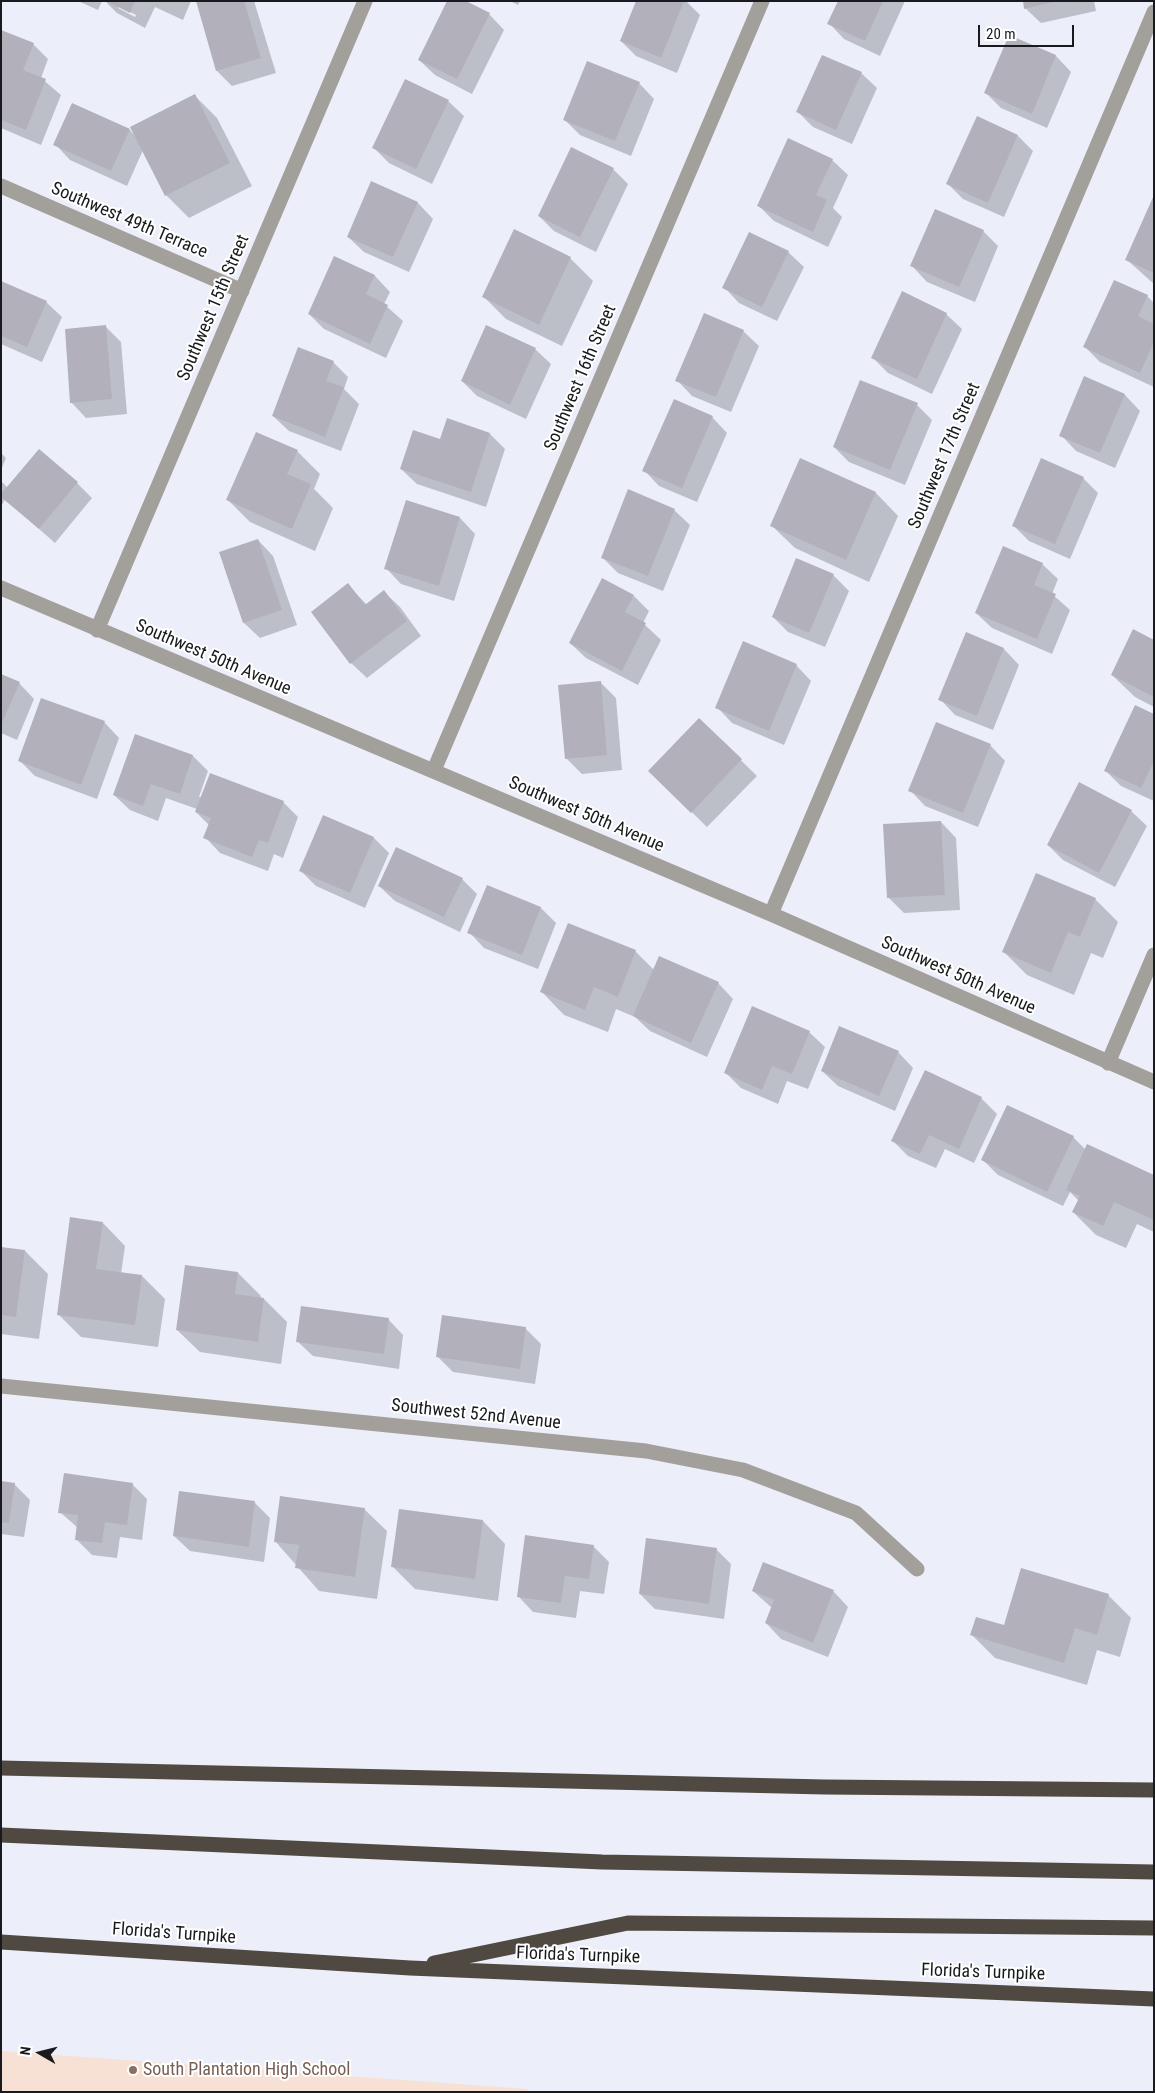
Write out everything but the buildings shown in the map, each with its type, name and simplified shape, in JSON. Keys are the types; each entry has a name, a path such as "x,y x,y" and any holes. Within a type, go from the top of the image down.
{"highway":[{"path":"1,1768 815,1787 1154,1790"},
{"path":"1,1835 602,1862 1154,1872"},
{"path":"410,1968 628,1923 1154,1928"},
{"name":"Florida's Turnpike","path":"1,1942 410,1968 1154,1999"}],"street":[{"name":"Southwest 15th Street","path":"97,630 365,1"},
{"name":"Southwest 16th Street","path":"434,770 762,1"},
{"name":"Southwest 17th Street","path":"771,914 1154,12"},
{"name":"Southwest 49th Terrace","path":"1,186 242,290"},
{"name":"Southwest 50th Avenue","path":"1,588 771,914 1154,1082"},
{"path":"1108,1063 1154,955"},
{"name":"Southwest 52nd Avenue","path":"1,1386 646,1451 723,1466 742,1470 856,1512 917,1569"}],"shaded area":[{"name":"South Plantation High School","path":"1,2051 528,2089 527,2092 1,2092"}],"place":[{"name":"South Plantation High School","path":"133,2070"}]}
